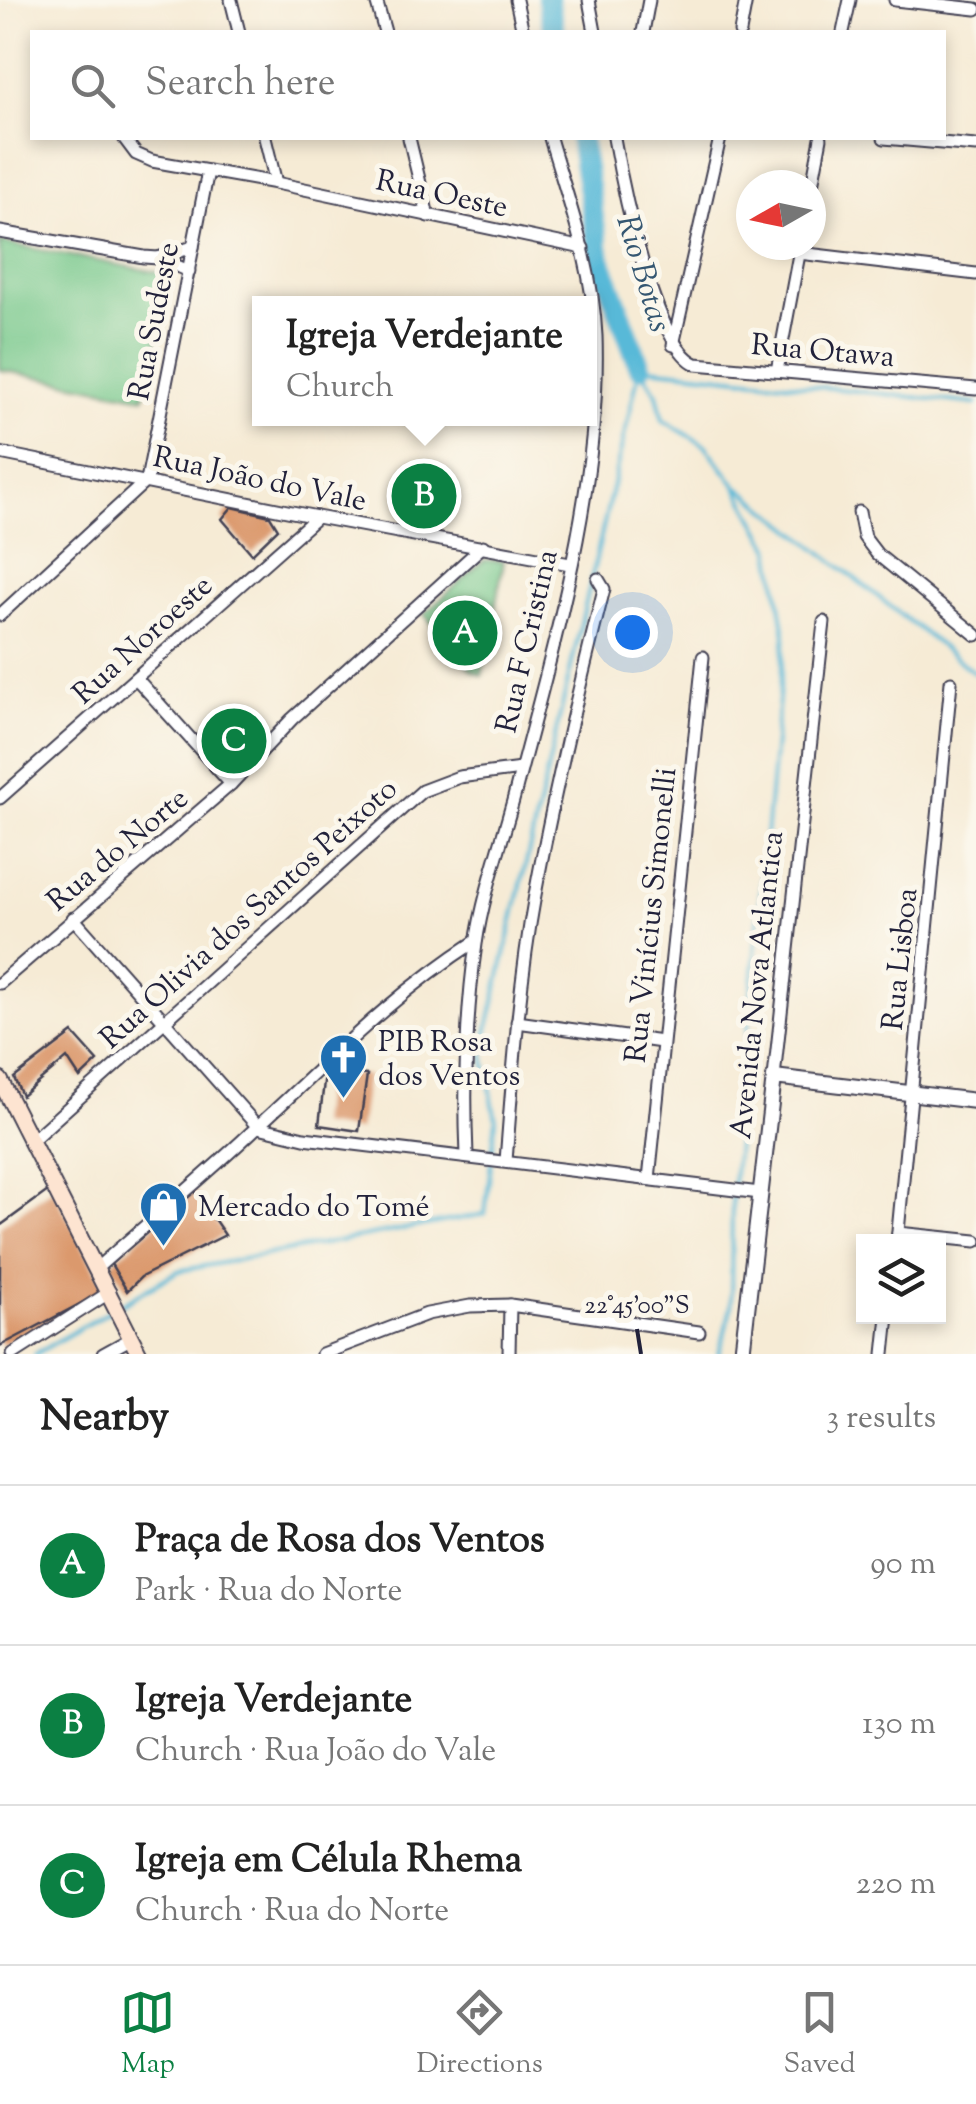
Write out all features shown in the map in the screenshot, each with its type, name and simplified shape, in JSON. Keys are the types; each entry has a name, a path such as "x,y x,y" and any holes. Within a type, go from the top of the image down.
{"main road":[{"path":"0,1080 139,1354"}],"street":[{"path":"231,0 238,30"},
{"path":"376,0 384,30"},
{"path":"516,0 524,30"},
{"path":"589,0 595,30"},
{"path":"643,30 650,0"},
{"path":"740,30 746,0"},
{"path":"843,30 850,0"},
{"path":"894,0 976,8"},
{"name":"Rua Oeste","path":"126,140 136,154 152,161 583,248"},
{"path":"265,140 276,183"},
{"path":"409,140 428,216"},
{"name":"Rua F Cristina","path":"551,140 583,248 592,296"},
{"path":"614,140 630,222 673,345"},
{"path":"673,345 720,140"},
{"path":"815,170 821,140"},
{"path":"907,140 976,146"},
{"name":"Rua Sudeste","path":"147,480 208,171"},
{"path":"0,232 158,258 188,271"},
{"path":"158,258 194,247"},
{"path":"826,253 976,274"},
{"path":"777,371 798,260"},
{"name":"Rua Otawa","path":"673,345 696,364 976,390"},
{"name":"Rua F Cristina","path":"471,1156 465,1077 476,940 570,564 592,426"},
{"name":"Rua João do Vale","path":"0,453 570,564"},
{"path":"0,614 147,480"},
{"path":"859,512 864,538 877,554 975,632"},
{"name":"Rua Noroeste","path":"0,798 317,517"},
{"name":"Rua do Norte","path":"0,983 231,784 292,719 482,546"},
{"name":"Rua F Cristina","path":"502,1160 538,880 570,724 604,590 598,579"},
{"name":"Avenida Nova Atlantica","path":"742,1354 753,1193 774,1078 824,622"},
{"name":"Rua Vinícius Simonelli","path":"648,1179 703,657"},
{"path":"136,678 231,784"},
{"name":"Rua Lisboa","path":"897,1234 951,682"},
{"name":"Rua Olivia dos Santos Peixoto","path":"32,1140 422,791 459,777 521,769"},
{"path":"73,918 258,1127 304,1138 753,1193"},
{"path":"97,1268 258,1127 372,1017 476,940"},
{"path":"517,1022 662,1042"},
{"path":"774,1078 976,1101"},
{"path":"946,1240 976,1242"},
{"path":"13,1354 111,1294"},
{"path":"322,1354 426,1314 470,1306 510,1305 699,1332"},
{"path":"509,1354 510,1305"},
{"path":"884,1354 887,1324"},
{"path":"103,1354 130,1332"}],"green space":[{"path":"0,242 172,275 144,397 0,370"},
{"path":"484,560 504,561 482,675 472,671 424,614"}],"building":[{"path":"421,470 439,472 428,525 408,520"},
{"path":"232,507 270,516 278,529 252,554 222,519"},
{"path":"236,716 253,737 227,762 215,745 234,726 229,719"},
{"path":"73,1033 98,1061 80,1078 67,1058 22,1096 14,1078"},
{"name":"PIB Rosa dos Ventos","path":"325,1073 367,1075 359,1131 319,1125"},
{"path":"52,1188 106,1290 0,1346 0,1226"},
{"name":"Mercado do Tomé","path":"194,1190 225,1235 141,1277 127,1291 111,1264"}],"waterway":[{"name":"Rio Botas","path":"548,0 554,30"},
{"name":"Rio Botas","path":"580,140 600,259 640,367"},
{"path":"640,367 657,394 663,420 706,446 735,484 771,549 785,635 733,1185"},
{"path":"640,367 976,404"},
{"path":"122,1304 178,1271 485,1214 496,1120 483,1050 640,367"},
{"path":"739,487 976,674"},
{"path":"719,1354 731,1308 732,1194"},
{"path":"35,1354 113,1309"}],"place":[{"name":"Igreja Verdejante","path":"424,496"},
{"name":"Praça de Rosa dos Ventos","path":"465,633"},
{"name":"Igreja em Célula Rhema","path":"234,741"},
{"name":"PIB Rosa dos Ventos","path":"343,1100"},
{"name":"Mercado do Tomé","path":"163,1248"}]}
